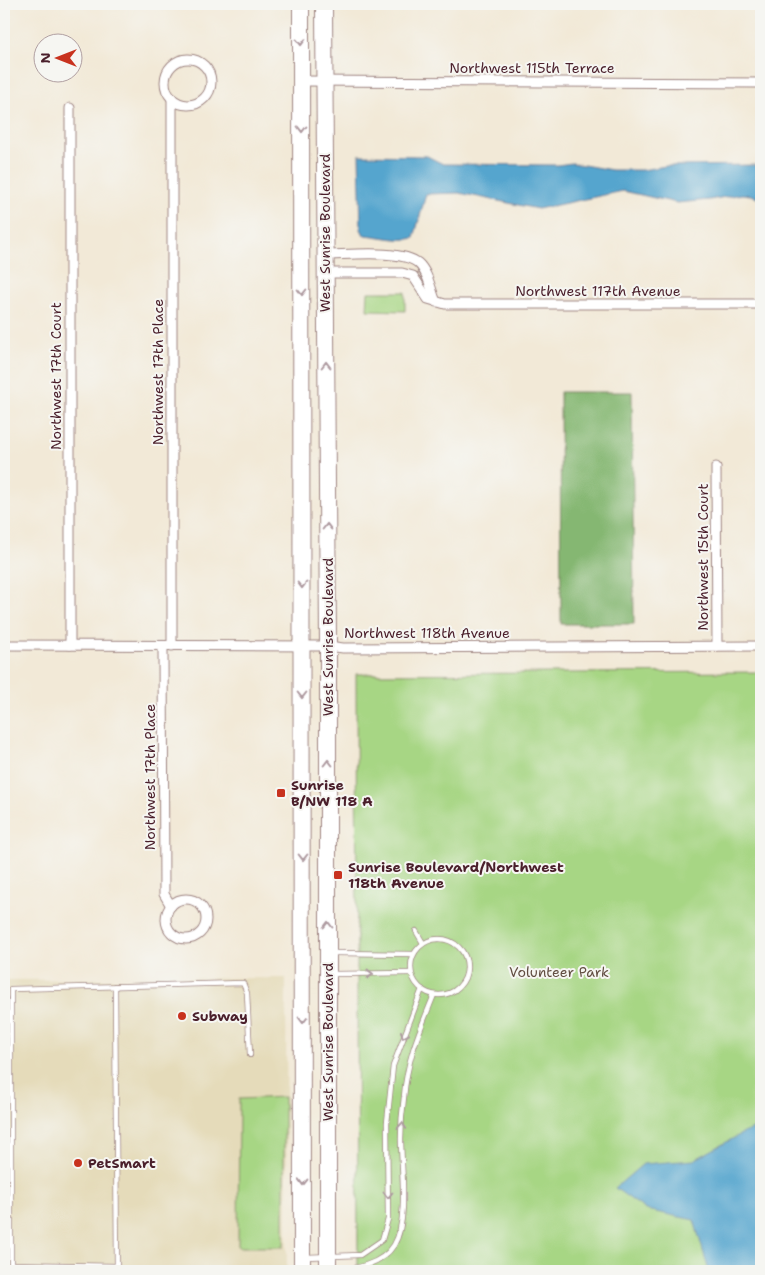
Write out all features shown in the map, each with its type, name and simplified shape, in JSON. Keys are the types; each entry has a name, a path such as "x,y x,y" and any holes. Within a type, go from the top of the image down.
{"highway":[{"name":"West Sunrise Boulevard","path":"301,4 302,1264"},
{"name":"West Sunrise Boulevard","path":"324,4 329,1266"}],"street":[{"path":"194,60 207,69 211,83 206,97 200,102 184,105 172,98 168,92 166,77 174,65 180,61 194,60"},
{"name":"Northwest 115th Terrace","path":"302,80 761,83"},
{"name":"Northwest 17th Place","path":"171,906 164,894 172,98"},
{"name":"Northwest 17th Court","path":"70,108 70,644"},
{"path":"325,256 402,256 418,262 425,273 436,302"},
{"path":"379,256 379,272"},
{"path":"326,273 402,272 413,276 428,299 436,302"},
{"name":"Northwest 117th Avenue","path":"436,302 445,304 761,304"},
{"name":"Northwest 15th Court","path":"716,467 717,646"},
{"name":"Northwest 118th Avenue","path":"4,645 328,646 343,648 761,646"},
{"name":"Northwest 17th Place","path":"188,899 199,904 205,915 204,927 200,933 188,939 175,936 167,926 167,912 171,906 176,902 188,899"}],"lane":[{"path":"416,931 423,943"},
{"path":"434,938 450,940 457,944 467,959 466,976 461,984 448,994 434,995 422,990 411,973 413,954 423,943 434,938"},
{"path":"328,953 413,954"},
{"path":"328,974 411,973"},
{"path":"114,986 117,1268 11,1264 11,989 114,986 243,983 248,993 250,1055"},
{"path":"329,1266 360,1255 382,1240 386,1230 388,1208 387,1123 392,1066 422,990"},
{"path":"302,1264 329,1266 348,1270 376,1261 394,1246 398,1234 402,1196 401,1137 408,1060 434,995"}],"shaded area":[{"path":"286,978 287,1271 4,1271 4,980"}],"green space":[{"path":"368,292 405,292 405,311 367,310"},
{"path":"560,392 632,392 634,624 561,624"},
{"name":"Volunteer Park","path":"761,672 761,1271 358,1271 356,674"},
{"path":"284,1097 284,1247 238,1247 239,1099"}],"water":[{"path":"359,155 427,156 443,164 557,165 572,163 612,170 642,170 666,166 761,165 761,200 751,195 742,194 677,203 623,191 538,209 459,193 426,194 414,238 389,238 364,235 361,229"},
{"path":"761,1126 761,1271 709,1271 694,1220 646,1210 615,1188 643,1164 694,1160 743,1133"}],"place":[{"name":"Sunrise B/NW 118 A","path":"281,793"},
{"name":"Sunrise Boulevard/Northwest 118th Avenue","path":"338,875"},
{"name":"Subway","path":"182,1016"},
{"name":"PetSmart","path":"78,1163"}]}
